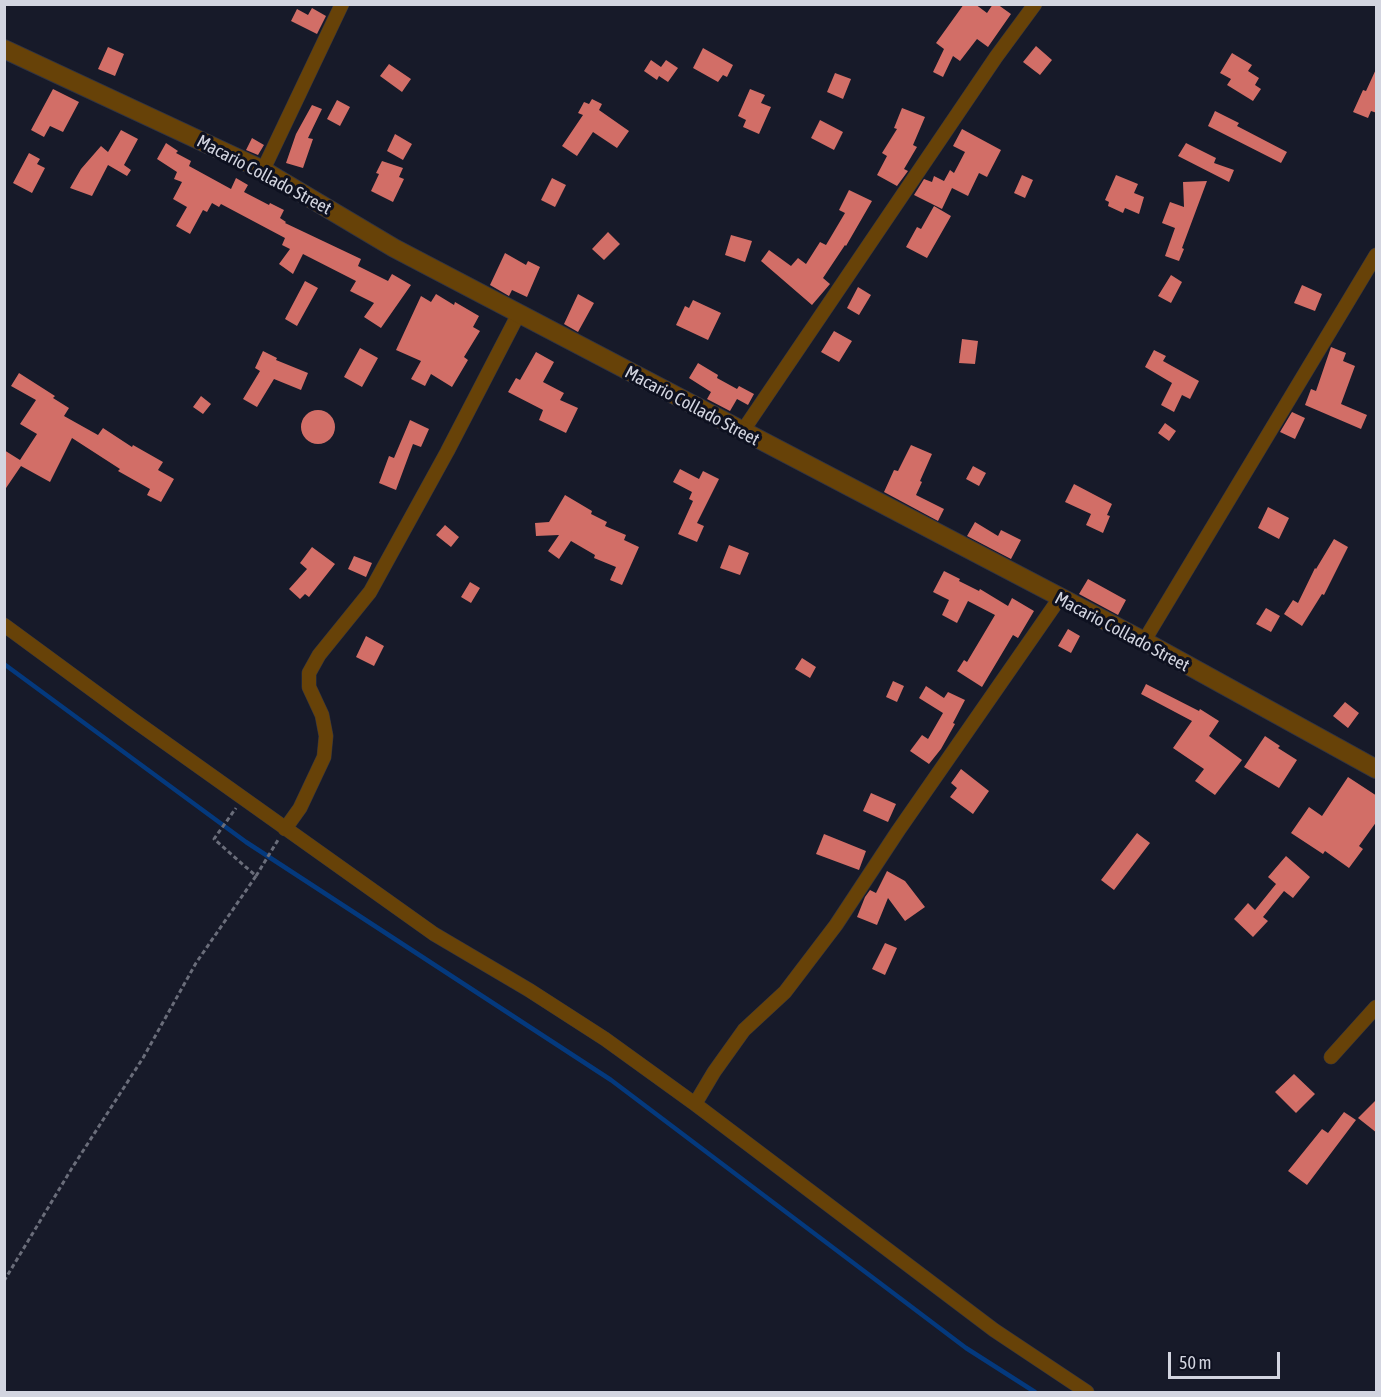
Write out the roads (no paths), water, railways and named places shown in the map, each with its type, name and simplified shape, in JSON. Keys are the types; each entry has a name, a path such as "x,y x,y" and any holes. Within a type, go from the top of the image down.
{"street":[{"path":"263,170 342,4"},
{"path":"742,432 996,57 1035,4"},
{"name":"Macario Collado Street","path":"4,49 263,170 394,248 518,315 1059,599 1144,641 1377,769"},
{"path":"1144,641 1377,255"},
{"path":"282,834 300,808 324,757 326,736 322,715 309,687 309,673 319,655 370,591 447,452 518,315"},
{"path":"695,1104 714,1072 744,1030 784,992 836,925 898,831 1059,599"},
{"path":"4,625 282,834 434,934 529,990 605,1039 695,1104 994,1330 1087,1392"},
{"path":"1331,1057 1377,1007"}],"waterway":[{"path":"4,664 246,842 611,1080 966,1348 1035,1392"}]}
